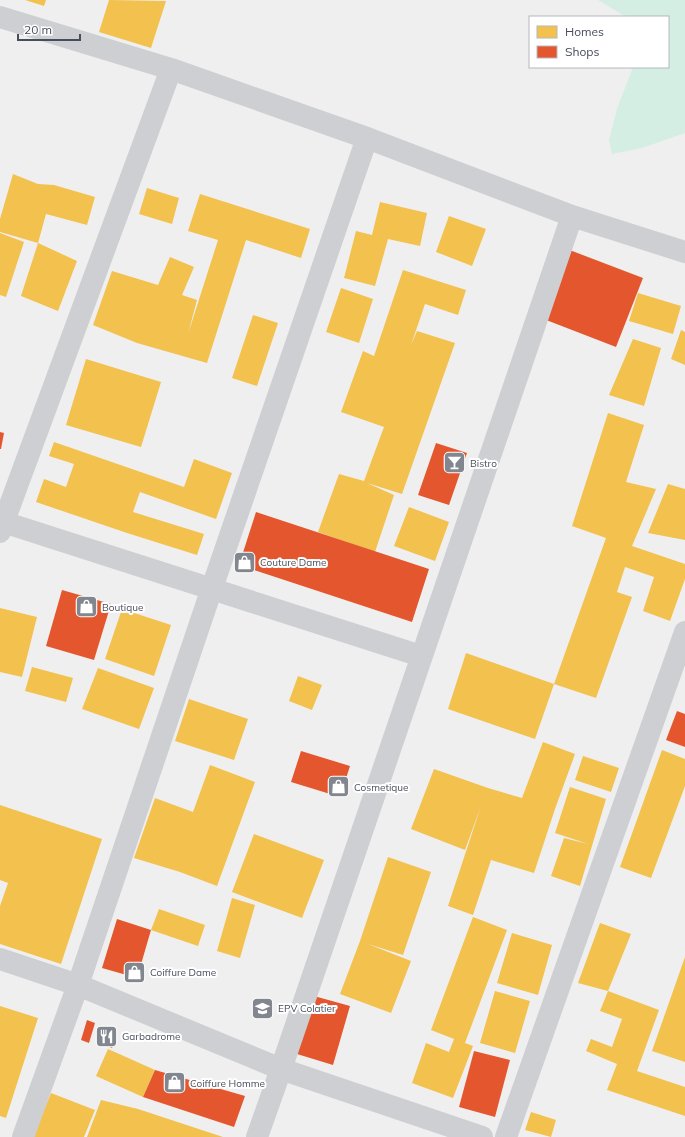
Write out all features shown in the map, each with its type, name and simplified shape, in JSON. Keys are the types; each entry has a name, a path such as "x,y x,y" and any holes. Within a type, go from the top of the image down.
{"street":[{"path":"0,17 172,69 367,138 572,216 685,252"},
{"path":"172,69 1,525 212,588 421,656"},
{"path":"23,1137 78,986 212,588 367,138"},
{"path":"256,1137 281,1069 572,216"},
{"path":"506,1137 685,632"},
{"path":"0,959 78,986 281,1069 482,1137"}],"green space":[{"path":"598,0 685,0 685,133 642,148 612,154 609,140 617,109 633,68 669,68 669,16 624,16"}],"building: Homes":[{"path":"25,0 46,0 44,6"},
{"path":"109,0 166,1 151,48 99,32"},
{"path":"13,174 38,184 54,185 95,197 87,225 46,214 38,243 0,232 0,219"},
{"path":"147,188 179,198 172,224 139,214"},
{"path":"200,194 310,229 301,258 246,240 207,363 137,343 93,325 112,271 158,285 170,257 194,267 182,295 197,300 188,334 218,240 188,231"},
{"path":"380,202 427,213 420,246 388,239 375,286 344,278 356,231 372,235"},
{"path":"449,216 486,229 472,266 436,252"},
{"path":"0,233 24,242 6,297 0,295"},
{"path":"38,243 77,261 58,311 21,296"},
{"path":"403,270 466,290 458,315 425,304 411,345 417,331 455,343 402,494 367,483 394,495 375,552 318,532 339,474 364,481 384,427 341,412 363,351 374,356"},
{"path":"341,288 373,299 359,343 326,332"},
{"path":"638,293 681,306 673,334 629,321"},
{"path":"253,315 278,323 257,386 232,378"},
{"path":"681,330 685,332 685,365 671,359"},
{"path":"633,339 661,348 644,406 609,395"},
{"path":"86,359 161,382 141,447 66,425"},
{"path":"608,413 644,425 626,482 656,489 632,546 685,564 685,579 670,621 643,611 654,577 625,567 617,592 632,597 596,698 554,684 606,538 572,526"},
{"path":"54,442 184,487 194,459 232,473 216,519 140,492 133,512 204,534 197,555 36,502 44,479 66,487 74,464 49,456"},
{"path":"668,484 685,489 685,540 648,533"},
{"path":"409,507 449,522 435,561 394,546"},
{"path":"0,608 37,617 22,677 0,672"},
{"path":"122,609 171,625 154,676 105,659"},
{"path":"466,653 554,684 535,739 448,709"},
{"path":"32,667 73,678 66,702 25,691"},
{"path":"98,668 154,688 139,729 82,709"},
{"path":"298,676 322,685 312,710 289,701"},
{"path":"189,699 248,719 234,760 175,741"},
{"path":"543,742 575,754 534,873 491,860 473,915 448,906 481,806 465,850 411,829 434,769 522,798"},
{"path":"662,750 685,759 685,786 651,878 620,867"},
{"path":"583,756 619,768 611,792 575,780"},
{"path":"210,765 255,782 217,886 180,872 134,858 155,798 193,812"},
{"path":"570,787 606,799 580,886 551,876 564,838 588,844 555,833"},
{"path":"0,805 102,839 61,964 0,944 0,906 8,883 0,880"},
{"path":"254,834 324,860 302,918 232,892"},
{"path":"388,857 431,872 403,955 368,944 411,961 391,1013 340,994 360,941"},
{"path":"232,898 255,905 240,958 217,951"},
{"path":"159,909 205,925 198,946 151,930"},
{"path":"473,917 507,930 465,1043 473,1046 453,1098 412,1083 426,1043 449,1052 454,1039 431,1030"},
{"path":"600,923 631,934 608,991 578,983"},
{"path":"512,933 552,945 538,995 497,983"},
{"path":"685,957 685,1062 652,1051"},
{"path":"495,991 530,1001 515,1053 480,1043"},
{"path":"608,991 659,1010 637,1071 685,1087 685,1116 607,1090 617,1064 586,1051 591,1039 612,1047 622,1019 600,1011"},
{"path":"0,1006 38,1018 6,1118 0,1116"},
{"path":"108,1049 155,1070 143,1097 96,1076"},
{"path":"51,1093 95,1110 84,1137 33,1137"},
{"path":"101,1100 138,1109 223,1137 87,1137"},
{"path":"531,1112 556,1120 551,1137 525,1130"}],"building: Shops":[{"path":"567,249 643,278 616,347 541,318"},
{"path":"0,432 4,433 1,449 0,449"},
{"path":"436,443 467,453 449,505 418,495"},
{"path":"256,512 429,569 412,622 239,565"},
{"path":"62,590 111,604 94,660 46,646"},
{"path":"677,711 685,714 685,747 666,740"},
{"path":"301,751 350,766 340,797 291,782"},
{"path":"117,919 151,930 137,978 102,968"},
{"path":"314,996 350,1006 333,1065 297,1054"},
{"path":"87,1020 95,1023 89,1043 81,1040"},
{"path":"106,1030 117,1035 112,1048 100,1043"},
{"path":"474,1051 510,1060 495,1117 459,1107"},
{"path":"155,1070 245,1096 234,1127 143,1097"}],"place":[{"name":"Bistro","path":"454,463"},
{"name":"Couture Dame","path":"244,562"},
{"name":"Boutique","path":"86,607"},
{"name":"Cosmetique","path":"338,787"},
{"name":"Coiffure Dame","path":"135,972"},
{"name":"EPV Colatier","path":"263,1008"},
{"name":"Garbadrome","path":"107,1036"},
{"name":"Coiffure Homme","path":"175,1083"}]}
